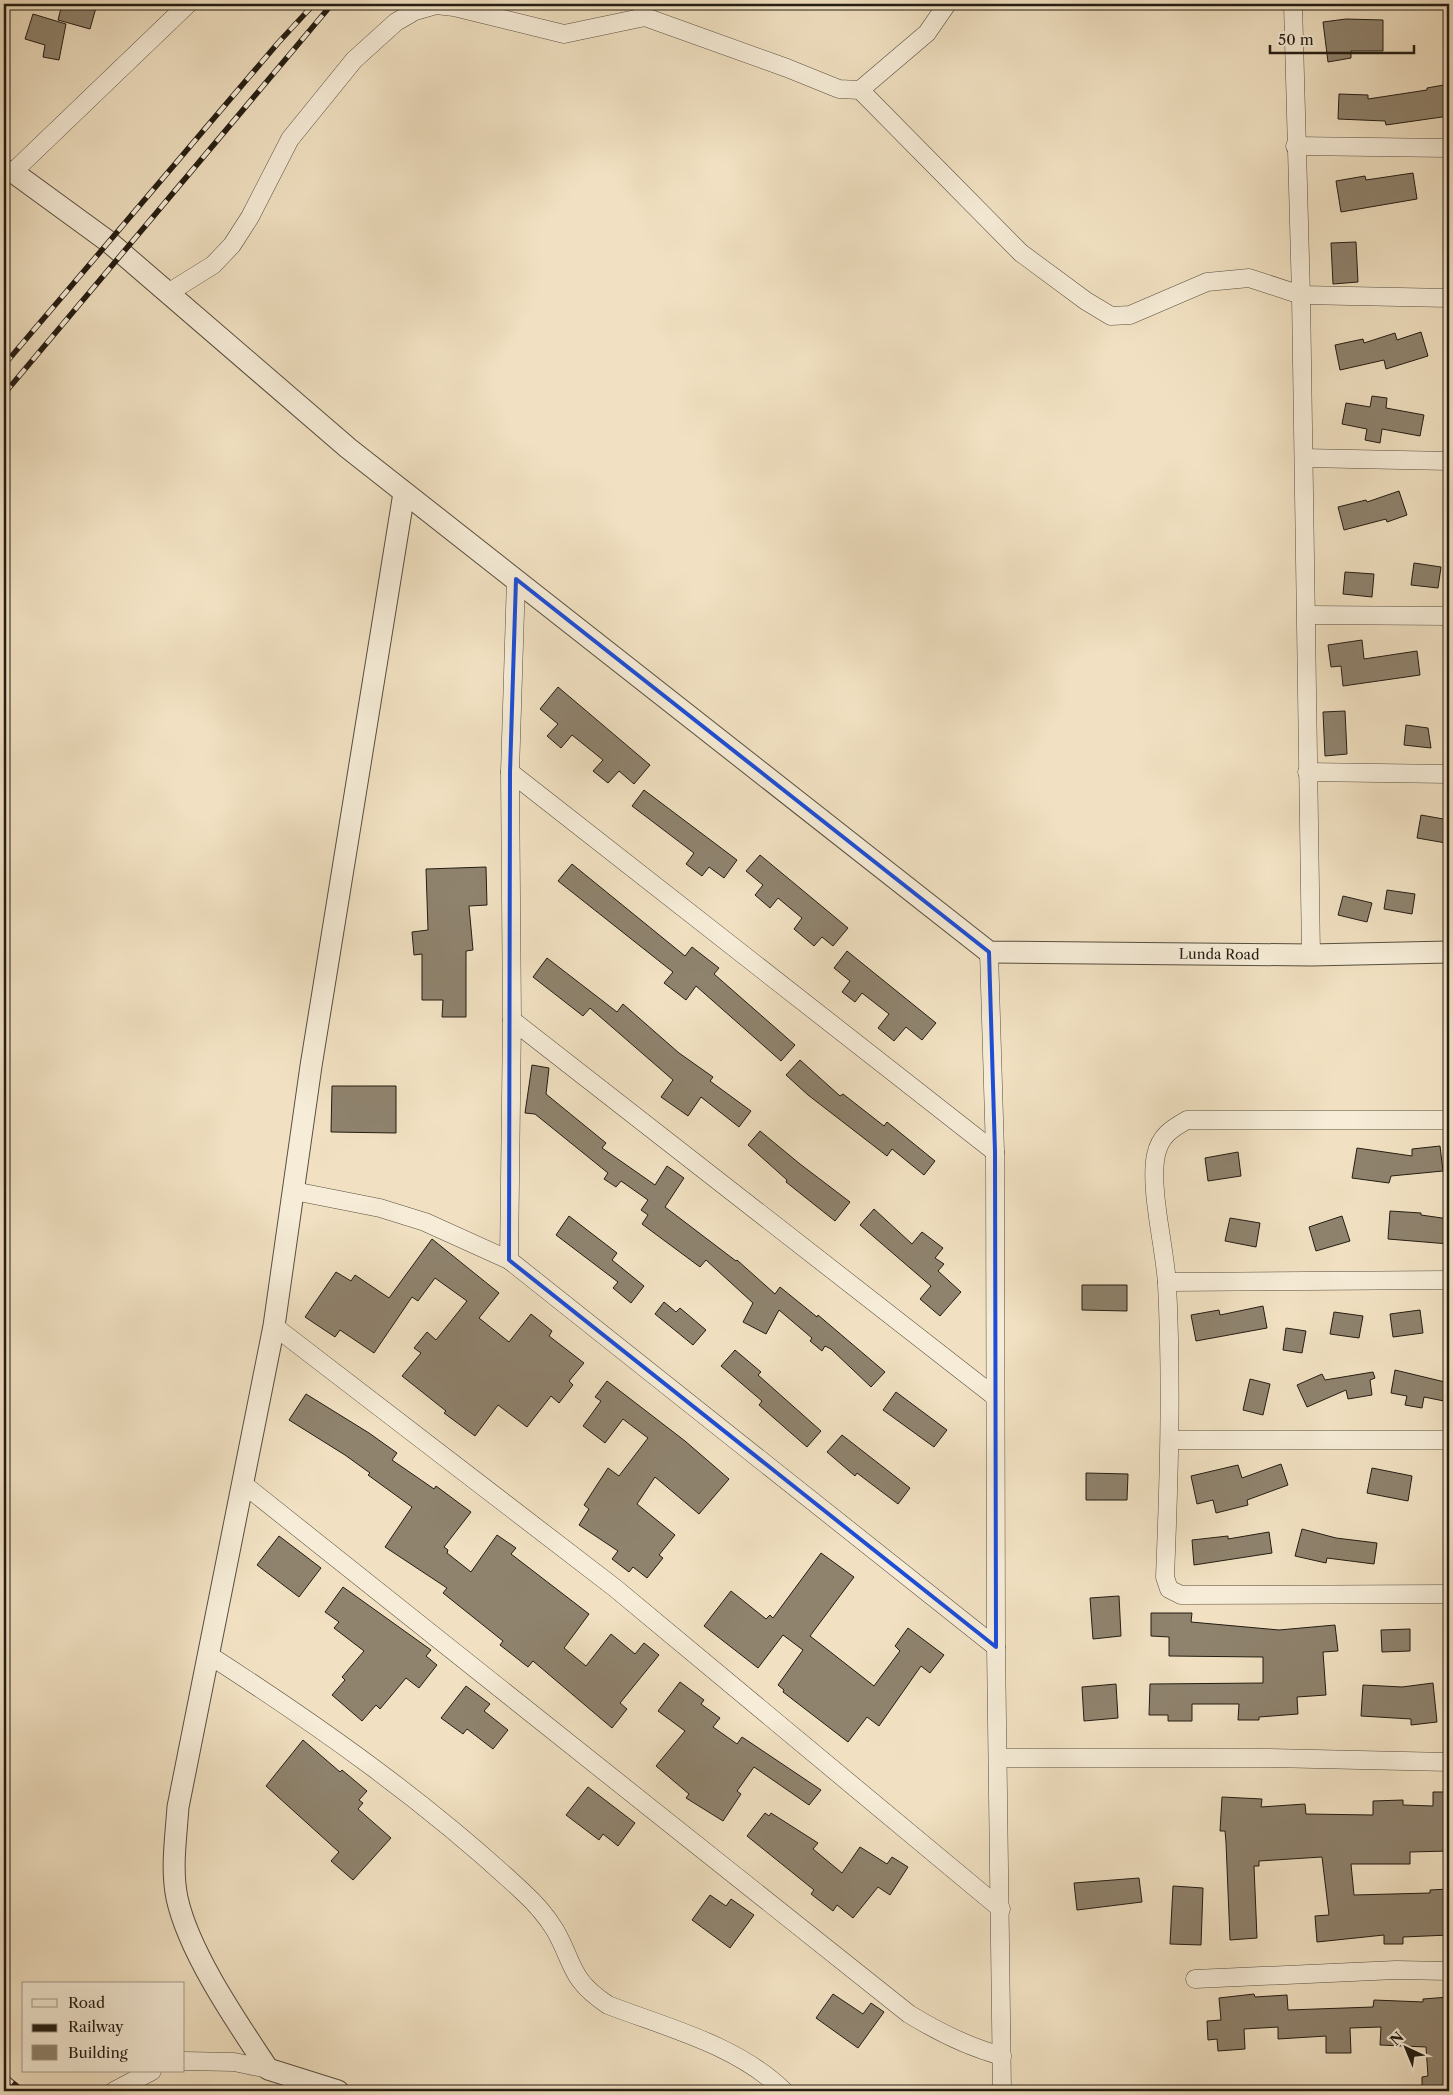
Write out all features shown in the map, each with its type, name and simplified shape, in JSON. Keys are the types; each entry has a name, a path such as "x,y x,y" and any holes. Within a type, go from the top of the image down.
{"street":[{"path":"188,4 9,172 110,242 348,448 989,952 995,1152 994,1396 1002,2091"},
{"path":"860,90 927,33 947,4"},
{"path":"1293,4 1307,615 1310,955"},
{"path":"168,293 213,265 232,245 250,216 290,138 354,60 396,22 415,11 436,5 454,7 564,34 645,17 787,68 839,89 860,90 1021,253 1086,301 1111,316 1130,315 1207,282 1250,278 1301,295 1449,298"},
{"path":"1295,146 1449,148"},
{"path":"1304,458 1449,461"},
{"path":"268,2069 192,1942 177,1897 174,1855 178,1807 274,1326 311,1066 404,493"},
{"path":"509,1260 512,1020 510,772 516,579"},
{"path":"1307,615 1449,616"},
{"path":"510,772 995,1152"},
{"path":"1307,772 1449,774"},
{"name":"Lunda Road","path":"989,952 1310,955 1449,952"},
{"path":"512,1020 994,1396"},
{"path":"1449,1120 1187,1120 1170,1129 1161,1140 1156,1156 1155,1182 1167,1282 1170,1440 1165,1577 1170,1589 1181,1595 1449,1594"},
{"path":"294,1191 380,1208 416,1219 509,1260 996,1647"},
{"path":"1167,1282 1449,1280"},
{"path":"274,1326 615,1588 1001,1909"},
{"path":"1170,1440 1449,1440"},
{"path":"242,1483 909,2014 941,2034 970,2048 1002,2056"},
{"path":"208,1655 278,1699 446,1823 540,1911 554,1930 573,1971 592,1994 608,2005 722,2049 753,2066 784,2091"},
{"path":"998,1758 1268,1758 1449,1762"},
{"path":"1195,1979 1396,1970 1449,1971"},
{"path":"185,2061 234,2062 268,2069 338,2091"},
{"path":"114,2091 150,2072"}],"highlighted area":[{"path":"516,579 989,952 995,1152 996,1647 509,1260 510,772"}],"building":[{"path":"62,4 97,4 90,29 58,20"},
{"path":"33,14 66,24 59,60 43,57 45,45 25,39"},
{"path":"1346,19 1383,20 1383,51 1351,51 1351,58 1328,62 1323,22"},
{"path":"1449,84 1449,116 1386,125 1385,121 1338,119 1339,94 1368,95 1368,99 1427,90 1427,88"},
{"path":"1413,173 1417,199 1341,212 1336,181 1365,176 1366,180"},
{"path":"1356,242 1358,282 1333,284 1331,243"},
{"path":"1421,332 1428,356 1386,369 1384,360 1340,370 1335,345 1363,339 1364,343 1395,333 1397,340"},
{"path":"1372,396 1387,398 1386,408 1424,415 1420,436 1382,429 1380,443 1365,440 1367,429 1342,424 1346,403 1370,407"},
{"path":"1399,491 1407,515 1387,522 1386,519 1344,530 1338,507 1366,500 1367,502"},
{"path":"1414,563 1441,567 1438,588 1411,585"},
{"path":"1345,572 1374,574 1372,597 1343,594"},
{"path":"1362,640 1364,659 1417,651 1420,675 1343,686 1341,666 1331,667 1328,645"},
{"path":"558,687 650,765 634,784 619,771 608,783 593,771 603,760 572,735 561,748 547,736 558,724 540,709"},
{"path":"1345,711 1347,754 1325,756 1323,712"},
{"path":"1406,725 1428,728 1431,748 1404,745"},
{"path":"644,790 737,860 724,878 709,867 702,876 686,864 694,853 632,806"},
{"path":"1421,815 1449,820 1446,843 1417,838"},
{"path":"760,855 848,928 833,946 822,937 814,946 794,929 802,918 778,898 770,908 755,895 763,885 746,871"},
{"path":"572,864 685,956 692,947 719,968 714,974 795,1045 781,1061 696,986 686,1000 664,983 673,972 558,881"},
{"path":"486,867 487,905 469,906 473,950 466,951 466,1017 442,1017 443,1000 422,1000 422,954 414,955 412,932 428,930 426,869"},
{"path":"1387,890 1415,894 1412,914 1384,909"},
{"path":"1343,896 1372,903 1367,922 1338,915"},
{"path":"847,951 936,1023 922,1040 906,1027 894,1041 878,1028 889,1014 862,993 855,1002 842,992 850,981 834,968"},
{"path":"547,958 617,1012 623,1004 679,1053 713,1077 710,1081 751,1111 739,1127 701,1097 688,1116 661,1097 673,1080 590,1008 583,1016 533,977"},
{"path":"800,1060 840,1096 843,1094 884,1126 887,1122 935,1161 924,1175 892,1149 887,1156 808,1095 786,1075"},
{"path":"532,1065 549,1068 546,1094 606,1143 602,1148 655,1185 667,1166 684,1178 665,1207 737,1260 775,1294 780,1287 817,1317 818,1315 885,1372 871,1387 831,1349 825,1346 822,1351 810,1341 812,1338 779,1310 766,1334 743,1322 753,1303 706,1260 700,1267 642,1224 648,1215 641,1210 648,1200 621,1181 616,1187 604,1179 608,1173 535,1114 525,1113"},
{"path":"332,1086 396,1086 396,1133 331,1132"},
{"path":"760,1131 850,1202 835,1221 786,1182 787,1180 748,1145"},
{"path":"1440,1146 1443,1171 1391,1176 1389,1183 1352,1178 1357,1148 1412,1156 1412,1149"},
{"path":"1238,1152 1241,1176 1208,1181 1205,1158"},
{"path":"874,1209 912,1244 922,1232 943,1248 935,1258 944,1264 938,1271 961,1292 940,1316 920,1299 931,1286 860,1225"},
{"path":"1390,1211 1421,1213 1421,1215 1449,1219 1449,1244 1388,1239"},
{"path":"569,1216 617,1253 612,1260 644,1286 631,1303 613,1288 618,1282 556,1235"},
{"path":"1342,1216 1350,1241 1316,1251 1309,1227"},
{"path":"1230,1218 1260,1223 1256,1247 1225,1241"},
{"path":"432,1239 499,1293 479,1318 509,1342 531,1314 552,1331 549,1336 584,1363 569,1381 573,1385 559,1403 551,1396 527,1427 498,1405 475,1436 444,1413 446,1411 402,1376 421,1353 414,1348 427,1332 436,1340 467,1301 435,1278 418,1301 412,1297 374,1353 340,1330 335,1337 305,1317 336,1272 351,1281 355,1275 389,1298"},
{"path":"1082,1285 1127,1285 1127,1311 1082,1310"},
{"path":"664,1302 676,1312 680,1308 706,1330 693,1345 655,1314"},
{"path":"1263,1306 1267,1328 1196,1341 1191,1315 1219,1310 1220,1315"},
{"path":"1420,1310 1423,1333 1393,1337 1390,1314"},
{"path":"1334,1312 1363,1316 1359,1338 1330,1334"},
{"path":"1286,1328 1306,1331 1302,1353 1283,1350"},
{"path":"735,1350 761,1372 758,1375 821,1431 807,1447 759,1405 762,1401 721,1366"},
{"path":"1395,1370 1449,1383 1449,1402 1424,1397 1422,1408 1405,1405 1407,1396 1391,1393"},
{"path":"1373,1372 1375,1378 1370,1380 1372,1395 1348,1399 1346,1390 1307,1407 1297,1385 1322,1374 1325,1380"},
{"path":"1250,1379 1270,1384 1263,1415 1243,1410"},
{"path":"607,1381 685,1441 729,1479 699,1514 655,1477 637,1504 675,1535 659,1555 663,1558 647,1578 633,1567 629,1572 612,1559 618,1551 579,1525 589,1509 584,1505 608,1468 619,1476 648,1438 623,1419 605,1443 583,1426 601,1401 595,1397"},
{"path":"896,1392 947,1430 934,1447 883,1410"},
{"path":"306,1394 369,1433 397,1453 392,1460 434,1489 436,1486 471,1512 444,1547 448,1550 447,1553 471,1572 497,1535 516,1548 511,1554 589,1614 564,1648 586,1666 611,1634 635,1654 644,1643 659,1655 620,1703 627,1709 612,1728 533,1661 528,1667 500,1645 503,1641 443,1593 447,1588 385,1547 412,1507 368,1475 370,1473 345,1455 289,1420"},
{"path":"842,1435 910,1488 898,1504 857,1473 855,1476 827,1452"},
{"path":"1281,1464 1288,1485 1247,1500 1248,1505 1216,1513 1213,1500 1197,1504 1191,1476 1238,1465 1242,1478"},
{"path":"1372,1468 1412,1476 1408,1501 1367,1493"},
{"path":"1086,1473 1128,1474 1127,1500 1086,1500"},
{"path":"1302,1529 1336,1538 1377,1543 1374,1564 1327,1558 1326,1563 1295,1556"},
{"path":"1269,1532 1272,1553 1194,1565 1192,1540 1228,1536 1228,1539"},
{"path":"279,1536 321,1568 299,1597 257,1565"},
{"path":"821,1553 854,1577 810,1636 874,1686 900,1651 895,1646 908,1628 944,1655 930,1673 921,1666 879,1726 867,1717 848,1742 783,1692 784,1690 778,1685 803,1650 783,1635 758,1668 704,1626 731,1591 766,1619 770,1615 773,1618"},
{"path":"343,1587 431,1650 426,1656 437,1665 419,1688 406,1678 380,1709 376,1705 362,1721 332,1695 345,1680 342,1677 364,1651 334,1628 339,1622 325,1612"},
{"path":"1119,1596 1121,1636 1093,1639 1090,1598"},
{"path":"1151,1613 1192,1613 1191,1622 1279,1630 1335,1625 1338,1651 1323,1652 1326,1695 1297,1697 1298,1714 1259,1717 1259,1720 1238,1720 1239,1704 1192,1704 1192,1721 1168,1721 1168,1715 1149,1715 1150,1684 1263,1683 1263,1657 1169,1656 1169,1637 1151,1636"},
{"path":"1410,1629 1410,1651 1382,1652 1381,1630"},
{"path":"680,1682 704,1700 701,1704 720,1718 713,1727 737,1744 742,1737 821,1790 809,1805 754,1767 737,1791 741,1794 723,1821 686,1798 689,1794 656,1766 685,1731 658,1711"},
{"path":"1433,1683 1437,1722 1411,1725 1411,1719 1361,1716 1363,1685 1402,1687"},
{"path":"1116,1684 1118,1718 1084,1721 1082,1687"},
{"path":"466,1686 490,1704 484,1711 508,1730 493,1749 467,1729 463,1734 441,1718"},
{"path":"303,1740 340,1772 342,1770 367,1791 359,1800 363,1803 358,1809 391,1838 353,1880 331,1861 339,1852 266,1786"},
{"path":"588,1787 635,1823 618,1846 603,1834 599,1840 566,1815"},
{"path":"1433,1792 1449,1792 1449,1851 1410,1852 1410,1864 1351,1864 1354,1895 1430,1893 1430,1890 1449,1889 1449,1935 1403,1937 1403,1944 1384,1944 1384,1935 1317,1942 1315,1916 1329,1915 1322,1857 1259,1861 1259,1866 1254,1866 1257,1938 1230,1940 1225,1831 1220,1831 1222,1797 1262,1799 1261,1807 1305,1804 1306,1814 1373,1815 1373,1801 1403,1800 1403,1805 1433,1806"},
{"path":"765,1813 769,1816 771,1813 818,1843 813,1849 842,1873 860,1847 887,1864 892,1857 908,1867 890,1895 878,1887 853,1918 837,1905 833,1911 811,1894 814,1890 747,1836"},
{"path":"1139,1878 1142,1902 1077,1910 1074,1883"},
{"path":"1173,1886 1203,1888 1201,1945 1170,1944"},
{"path":"710,1895 726,1906 731,1899 754,1915 730,1948 692,1920"},
{"path":"833,1994 863,2014 871,2003 884,2012 858,2048 816,2018"},
{"path":"1254,1994 1255,1997 1287,1995 1288,2010 1373,2007 1374,2000 1423,2002 1423,1999 1449,1997 1449,2091 1422,2091 1422,2077 1428,2076 1426,2047 1380,2045 1381,2027 1350,2028 1351,2053 1326,2053 1326,2036 1278,2039 1278,2027 1244,2029 1245,2049 1218,2051 1217,2039 1208,2040 1207,2021 1221,2020 1219,1998"}],"railway":[{"path":"4,365 278,43 314,4"},
{"path":"4,394 332,4"},
{"path":"4,2076 23,2091"}]}
